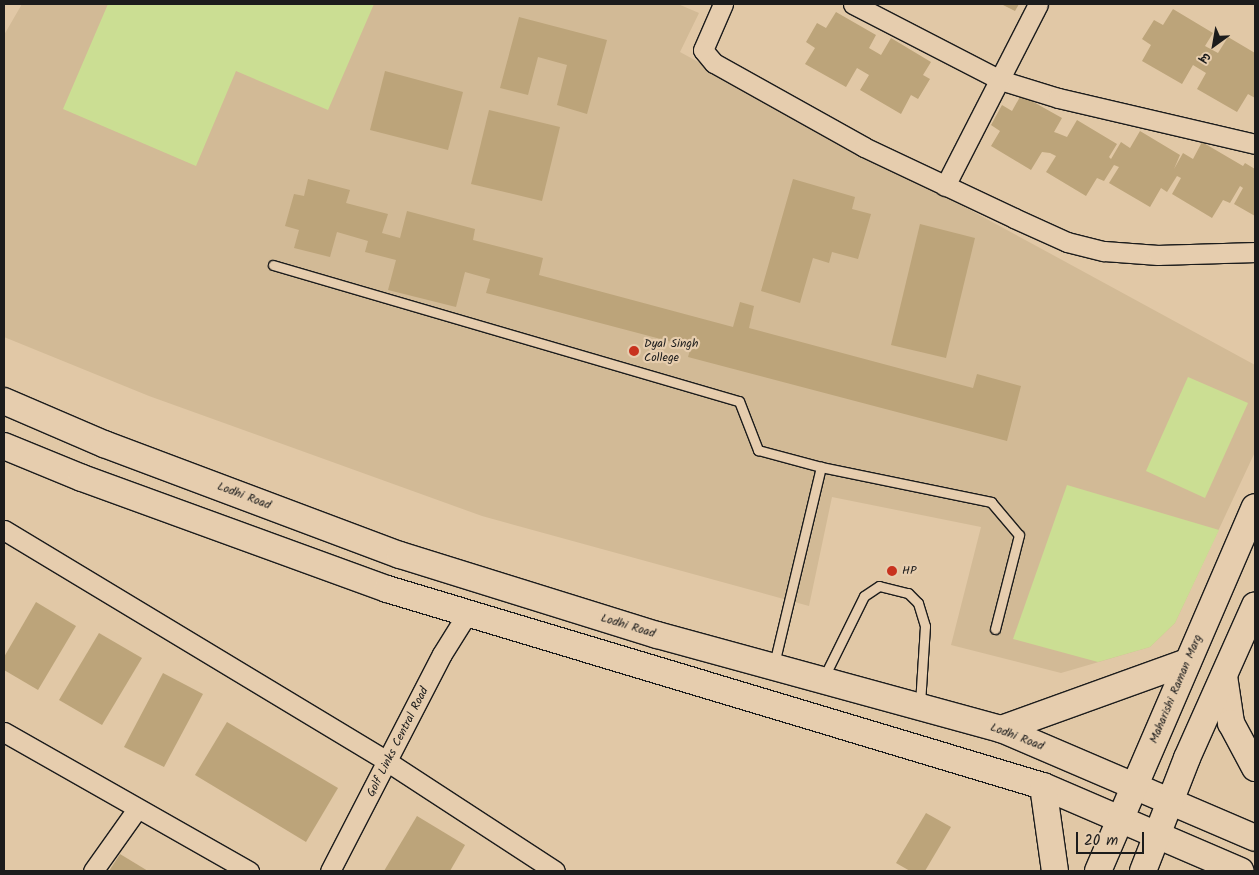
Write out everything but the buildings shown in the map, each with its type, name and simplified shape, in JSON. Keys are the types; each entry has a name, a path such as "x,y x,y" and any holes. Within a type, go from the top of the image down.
{"main road":[{"name":"Lodhi Road","path":"4,401 104,444 400,555 657,635 1002,729 1255,838"},
{"path":"4,446 82,478 387,589 1043,786 1240,871"},
{"name":"Maharishi Raman Marg","path":"1098,871 1255,506"},
{"path":"1143,871 1187,758 1255,605"},
{"path":"1002,729 1187,662"},
{"path":"1224,676 1231,723 1255,768"},
{"path":"1043,786 1055,871"}],"street":[{"path":"723,4 705,42 705,56 864,147 945,186 1084,247 1158,255 1255,252"},
{"path":"853,4 1000,80 1058,98 1255,144"},
{"path":"945,186 1038,4"},
{"path":"4,530 388,762 555,871"},
{"name":"Golf Links Central Road","path":"330,871 388,762 442,654 468,614"},
{"path":"4,732 249,871"},
{"path":"93,871 137,809"}],"lane":[{"path":"273,266 739,401 758,450 821,467 991,502 1019,535 995,629"},
{"path":"774,667 821,467"},
{"path":"822,680 864,596 879,586 908,593 918,603 925,626 920,706"}],"shaded area":[{"name":"Dyal Singh College","path":"22,4 678,4 699,13 680,52 1255,365 1255,452 1175,623 1150,647 1061,673 951,645 981,527 832,497 809,606 482,516 149,396 4,337 4,35"}],"green space":[{"path":"108,4 374,4 328,110 236,71 196,166 63,109"},
{"path":"1188,377 1248,403 1205,498 1146,471"},
{"path":"1067,485 1219,530 1175,623 1150,647 1098,662 1013,639"}],"place":[{"name":"Dyal Singh College","path":"634,351"},
{"name":"HP","path":"892,571"}]}
